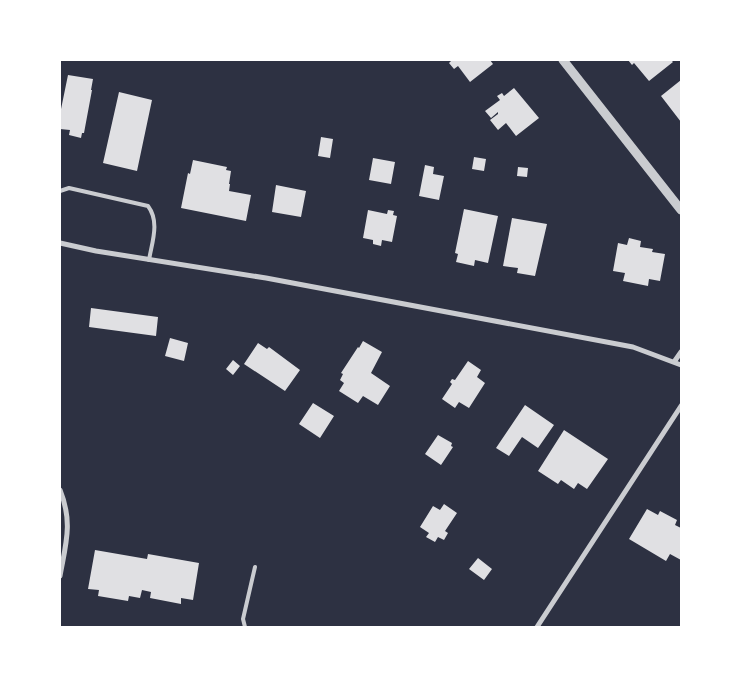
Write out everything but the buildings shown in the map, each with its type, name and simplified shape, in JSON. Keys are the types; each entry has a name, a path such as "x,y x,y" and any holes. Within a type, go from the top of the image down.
{"street":[{"path":"563,60 681,210"},
{"path":"60,243 149,260 266,278 633,347 681,365"},
{"path":"674,362 681,352"},
{"path":"537,627 681,406"},
{"path":"60,490 67,509 68,519 60,576"}],"lane":[{"path":"60,191 70,188 148,206 154,214 155,223 149,260"},
{"path":"245,627 243,619 255,567"}]}
